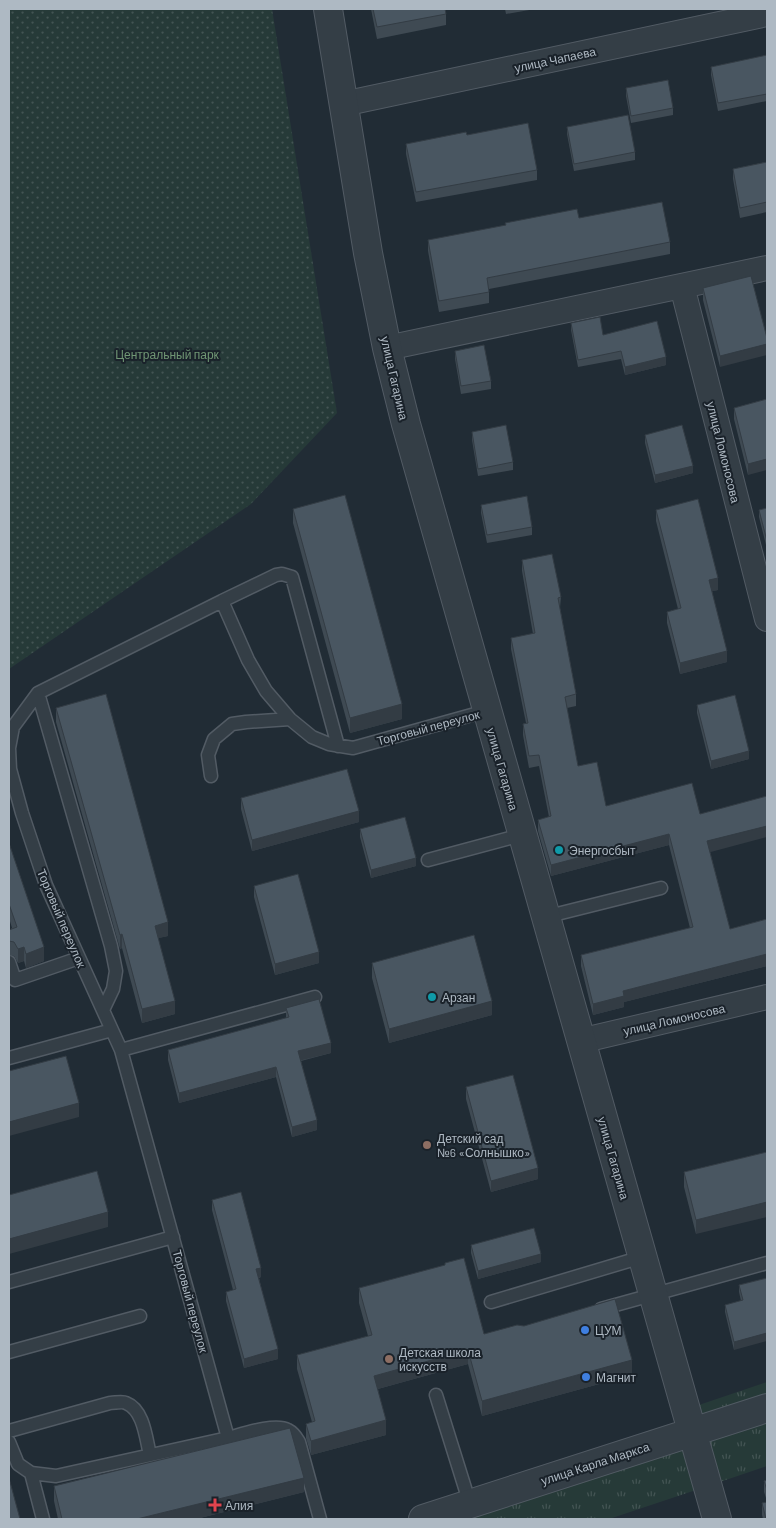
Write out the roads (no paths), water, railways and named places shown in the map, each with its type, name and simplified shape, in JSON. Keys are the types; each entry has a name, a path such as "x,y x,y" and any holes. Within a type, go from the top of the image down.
{"street":[{"name":"улица Гагарина","path":"328,9 368,252 387,348 406,424 717,1519"},
{"name":"улица Чапаева","path":"343,104 767,14"},
{"path":"387,348 767,268"},
{"name":"улица Ломоносова","path":"682,286 767,619"},
{"name":"улица Ломоносова","path":"580,1041 767,997"},
{"name":"улица Карла Маркса","path":"423,1519 767,1408"}],"lane":[{"path":"222,601 276,575 282,574 292,577 338,746"},
{"name":"Торговый переулок","path":"228,1438 122,1050 46,885 22,813 10,769 9,748 13,727 38,693 222,601 248,660 266,690 290,720 312,737 329,744 353,748 486,711"},
{"path":"38,693 111,946 116,971 113,989 103,1010"},
{"path":"211,776 208,755 214,739 232,724 290,720"},
{"path":"428,860 522,835"},
{"path":"545,917 661,888"},
{"path":"9,962 12,981 79,958"},
{"path":"122,1050 315,997"},
{"path":"9,1058 112,1030"},
{"path":"9,1282 173,1237"},
{"path":"491,1302 642,1257"},
{"path":"587,1313 767,1263"},
{"path":"9,1352 140,1316"},
{"path":"436,1396 470,1504"},
{"path":"9,1430 110,1403 124,1402 135,1409 141,1421 150,1455"},
{"path":"9,1442 18,1464 31,1473 56,1476 274,1428 286,1429 294,1434 299,1442 320,1519"},
{"path":"31,1473 43,1519"}],"place":[{"name":"Энергосбыт","path":"559,850"},
{"name":"Арзан","path":"432,997"},
{"name":"Детский сад №6 «Солнышко»","path":"427,1145"},
{"name":"ЦУМ","path":"585,1330"},
{"name":"Детская школа искусств","path":"389,1359"},
{"name":"Магнит","path":"586,1377"},
{"name":"Алия","path":"215,1505"}],"park label":[{"name":"Центральный парк","path":"167,354"}]}
